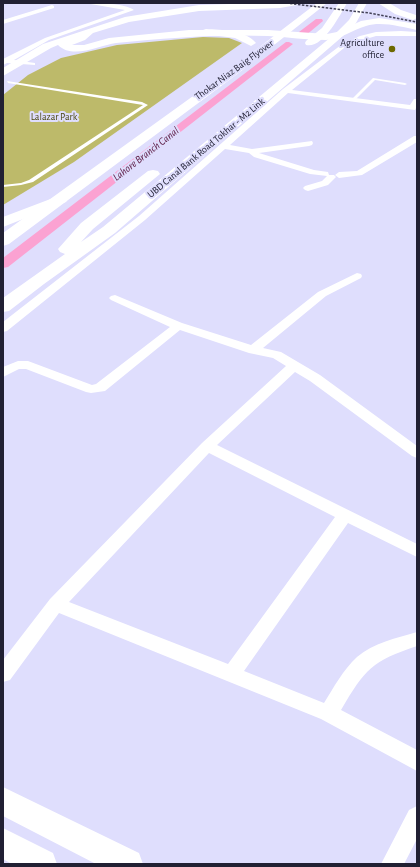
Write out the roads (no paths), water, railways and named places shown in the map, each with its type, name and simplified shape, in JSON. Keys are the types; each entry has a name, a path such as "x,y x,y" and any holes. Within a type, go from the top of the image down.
{"main road":[{"path":"128,19 154,8 174,3 203,5"},
{"path":"154,8 233,3"},
{"path":"5,81 18,63 48,46 128,19 199,8 280,5 294,3"},
{"name":"Thokar Niaz Baig Flyover","path":"56,194 144,136 236,70 323,3"},
{"path":"303,48 326,30 343,3"},
{"name":"UBD Canal Bank Road Tokhar - M2 Link","path":"38,280 109,230 322,43 340,34 353,21 363,3"},
{"path":"382,3 416,20"},
{"path":"340,34 364,23 373,21 416,20"},
{"path":"89,32 80,38 63,45 70,48 80,48 110,41 169,34 206,32 268,33 322,43"},
{"path":"206,32 237,37 248,40 250,43"},
{"path":"60,57 130,39"},
{"path":"238,53 250,43 265,41 280,41 303,48 322,43"},
{"path":"5,81 33,64 44,60"},
{"path":"256,90 290,62"},
{"path":"3,307 38,280 87,226 185,148"},
{"path":"6,222 56,194"},
{"path":"3,241 56,194"}],"street":[{"path":"4,61 47,39 131,10 88,3"},
{"path":"3,22 52,7 37,4"},
{"path":"3,18 10,20"},
{"path":"3,328 142,218 286,91 330,56 354,40 376,34 417,34"},
{"path":"4,61 33,64"},
{"path":"286,91 412,108 417,101"},
{"path":"252,151 257,155 313,172 332,175 359,173 417,138"},
{"path":"223,146 252,151 309,143"},
{"path":"308,188 325,183 332,175"},
{"path":"253,350 322,294 357,276"},
{"path":"115,298 178,326 253,350 277,355 315,378 417,453"},
{"path":"3,373 13,366 20,364 28,365 91,389 100,388 178,326"},
{"path":"3,674 56,604 207,446 294,366"},
{"path":"207,446 417,551"},
{"path":"232,674 345,515"},
{"path":"56,604 328,713 417,760"},
{"path":"328,713 350,679 364,662 378,653 417,639"},
{"path":"3,801 128,864"},
{"path":"392,864 417,817"},
{"path":"3,843 42,864"}],"lane":[{"path":"353,100 374,80 405,84"},
{"path":"3,186 31,181 146,105 142,103 5,81"}],"waterway":[{"name":"Lahore Branch Canal","path":"302,34 319,21"},
{"name":"Lahore Branch Canal","path":"3,264 289,44"}],"railway":[{"path":"286,3 369,13 417,22"}],"place":[{"name":"Agriculture office","path":"392,49"}],"park label":[{"name":"Lalazar Park","path":"54,117"}]}
